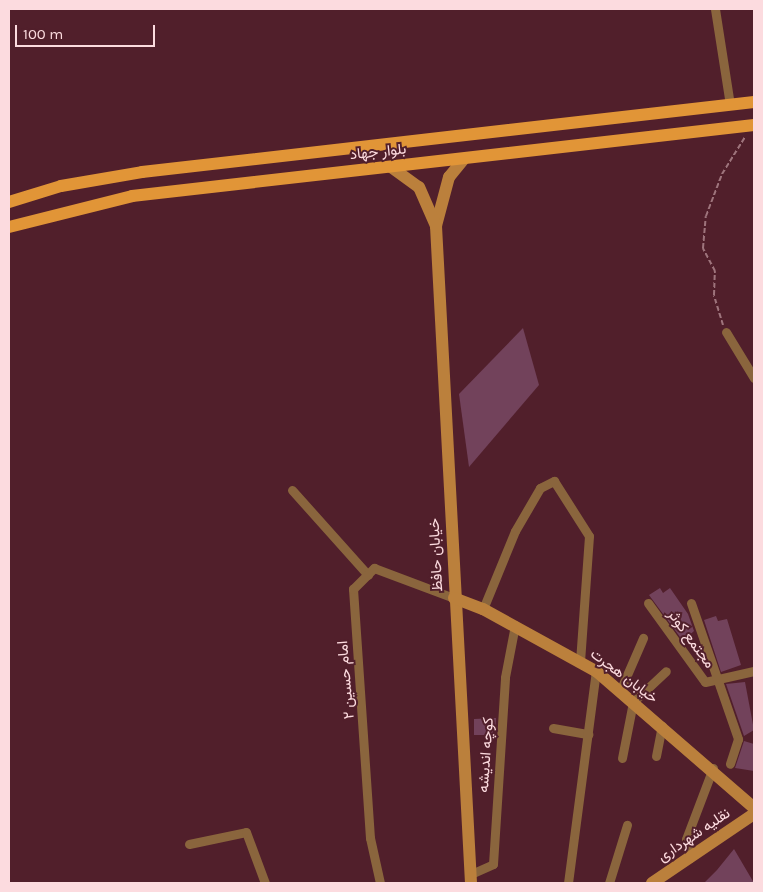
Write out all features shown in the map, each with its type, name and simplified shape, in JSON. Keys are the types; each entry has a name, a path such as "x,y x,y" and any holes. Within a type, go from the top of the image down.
{"main road":[{"name":"بلوار جهاد","path":"9,202 61,186 142,172 754,102"},
{"name":"بلوار جهاد","path":"9,227 132,196 391,166 463,160 754,125"},
{"path":"436,226 448,177 463,160"},
{"path":"391,166 419,187 436,226"},
{"name":"خیابان حافظ","path":"436,226 454,598 471,879"},
{"name":"خیابان هجرت","path":"454,598 484,609 515,625 596,672 713,768 754,808"},
{"name":"نقلیه شهرداری","path":"652,883 754,814"}],"street":[{"path":"715,9 730,105"},
{"path":"726,332 754,378"},
{"path":"484,609 515,531 540,488 554,481 589,536 580,662"},
{"path":"292,490 368,575 374,568 454,598"},
{"name":"امام حسین ۲","path":"368,575 352,589 370,838 380,883"},
{"name":"مجتمع کوثر","path":"648,603 705,682 754,672"},
{"name":"مجتمع کوثر","path":"691,603 716,680 738,739 730,764"},
{"name":"کوچه اندیشه","path":"471,879 493,864 505,677 515,625"},
{"path":"620,691 643,638"},
{"path":"622,758 633,702 666,671"},
{"path":"568,883 596,672"},
{"path":"656,756 662,726"},
{"path":"553,728 588,734"},
{"path":"690,858 686,839 713,768"},
{"path":"609,883 627,825"},
{"path":"189,844 246,832 265,883"}],"path":[{"path":"726,332 714,295 715,271 703,248 706,216 722,174 744,138 749,137"}],"building":[{"path":"523,328 539,385 469,467 459,394"},
{"path":"660,588 663,593 670,588 688,614 694,631 683,641 649,595"},
{"path":"716,616 718,621 727,619 741,665 721,672 704,620"},
{"path":"745,682 754,730 744,736 726,684"},
{"path":"496,718 495,735 474,735 474,719"},
{"path":"744,741 754,744 754,771 735,768"},
{"path":"734,849 754,883 704,883 717,870"}]}
